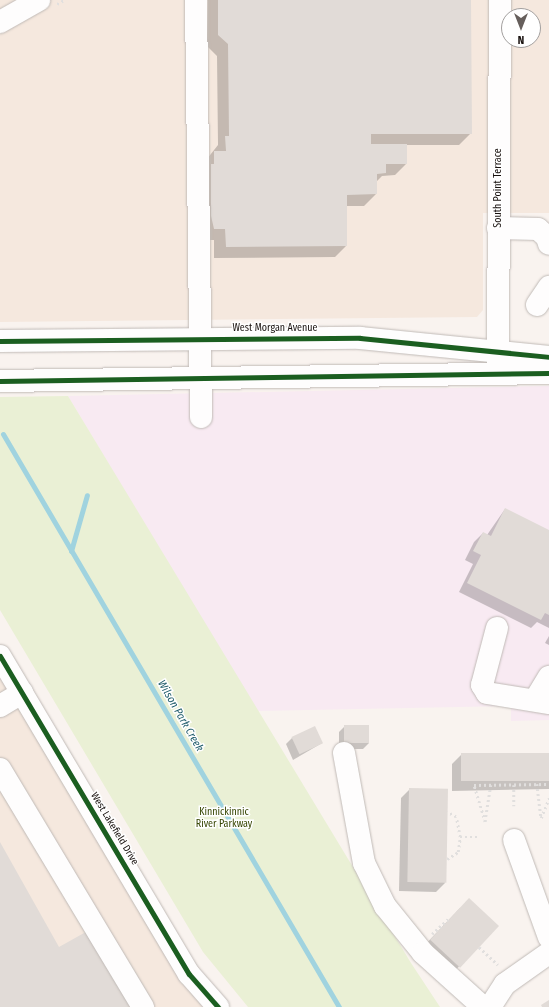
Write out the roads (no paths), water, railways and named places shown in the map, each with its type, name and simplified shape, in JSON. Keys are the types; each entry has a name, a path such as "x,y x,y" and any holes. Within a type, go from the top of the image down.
{"street":[{"path":"196,0 198,377 201,417"},
{"name":"South Point Terrace","path":"499,376 498,228 500,0"},
{"path":"0,22 32,2"},
{"path":"498,228 538,229 547,237 549,244"},
{"path":"537,305 549,287"},
{"name":"West Morgan Avenue","path":"0,341 198,338 360,338 498,353 549,356"},
{"path":"0,381 198,377 499,376 549,373"},
{"path":"497,628 482,685 487,693 542,702 549,677"},
{"name":"West Lakefield Drive","path":"0,656 189,974 218,1007"},
{"path":"0,706 22,693"},
{"path":"344,753 364,863 386,906 419,949 483,1007"},
{"path":"0,770 143,1007"},
{"path":"514,840 549,938"},
{"path":"490,1007 505,984 549,953"}],"waterway":[{"name":"Wilson Park Creek","path":"3,434 339,1007"},
{"path":"71,551 87,495"}],"park label":[{"name":"Kinnickinnic River Parkway","path":"224,818"}]}
